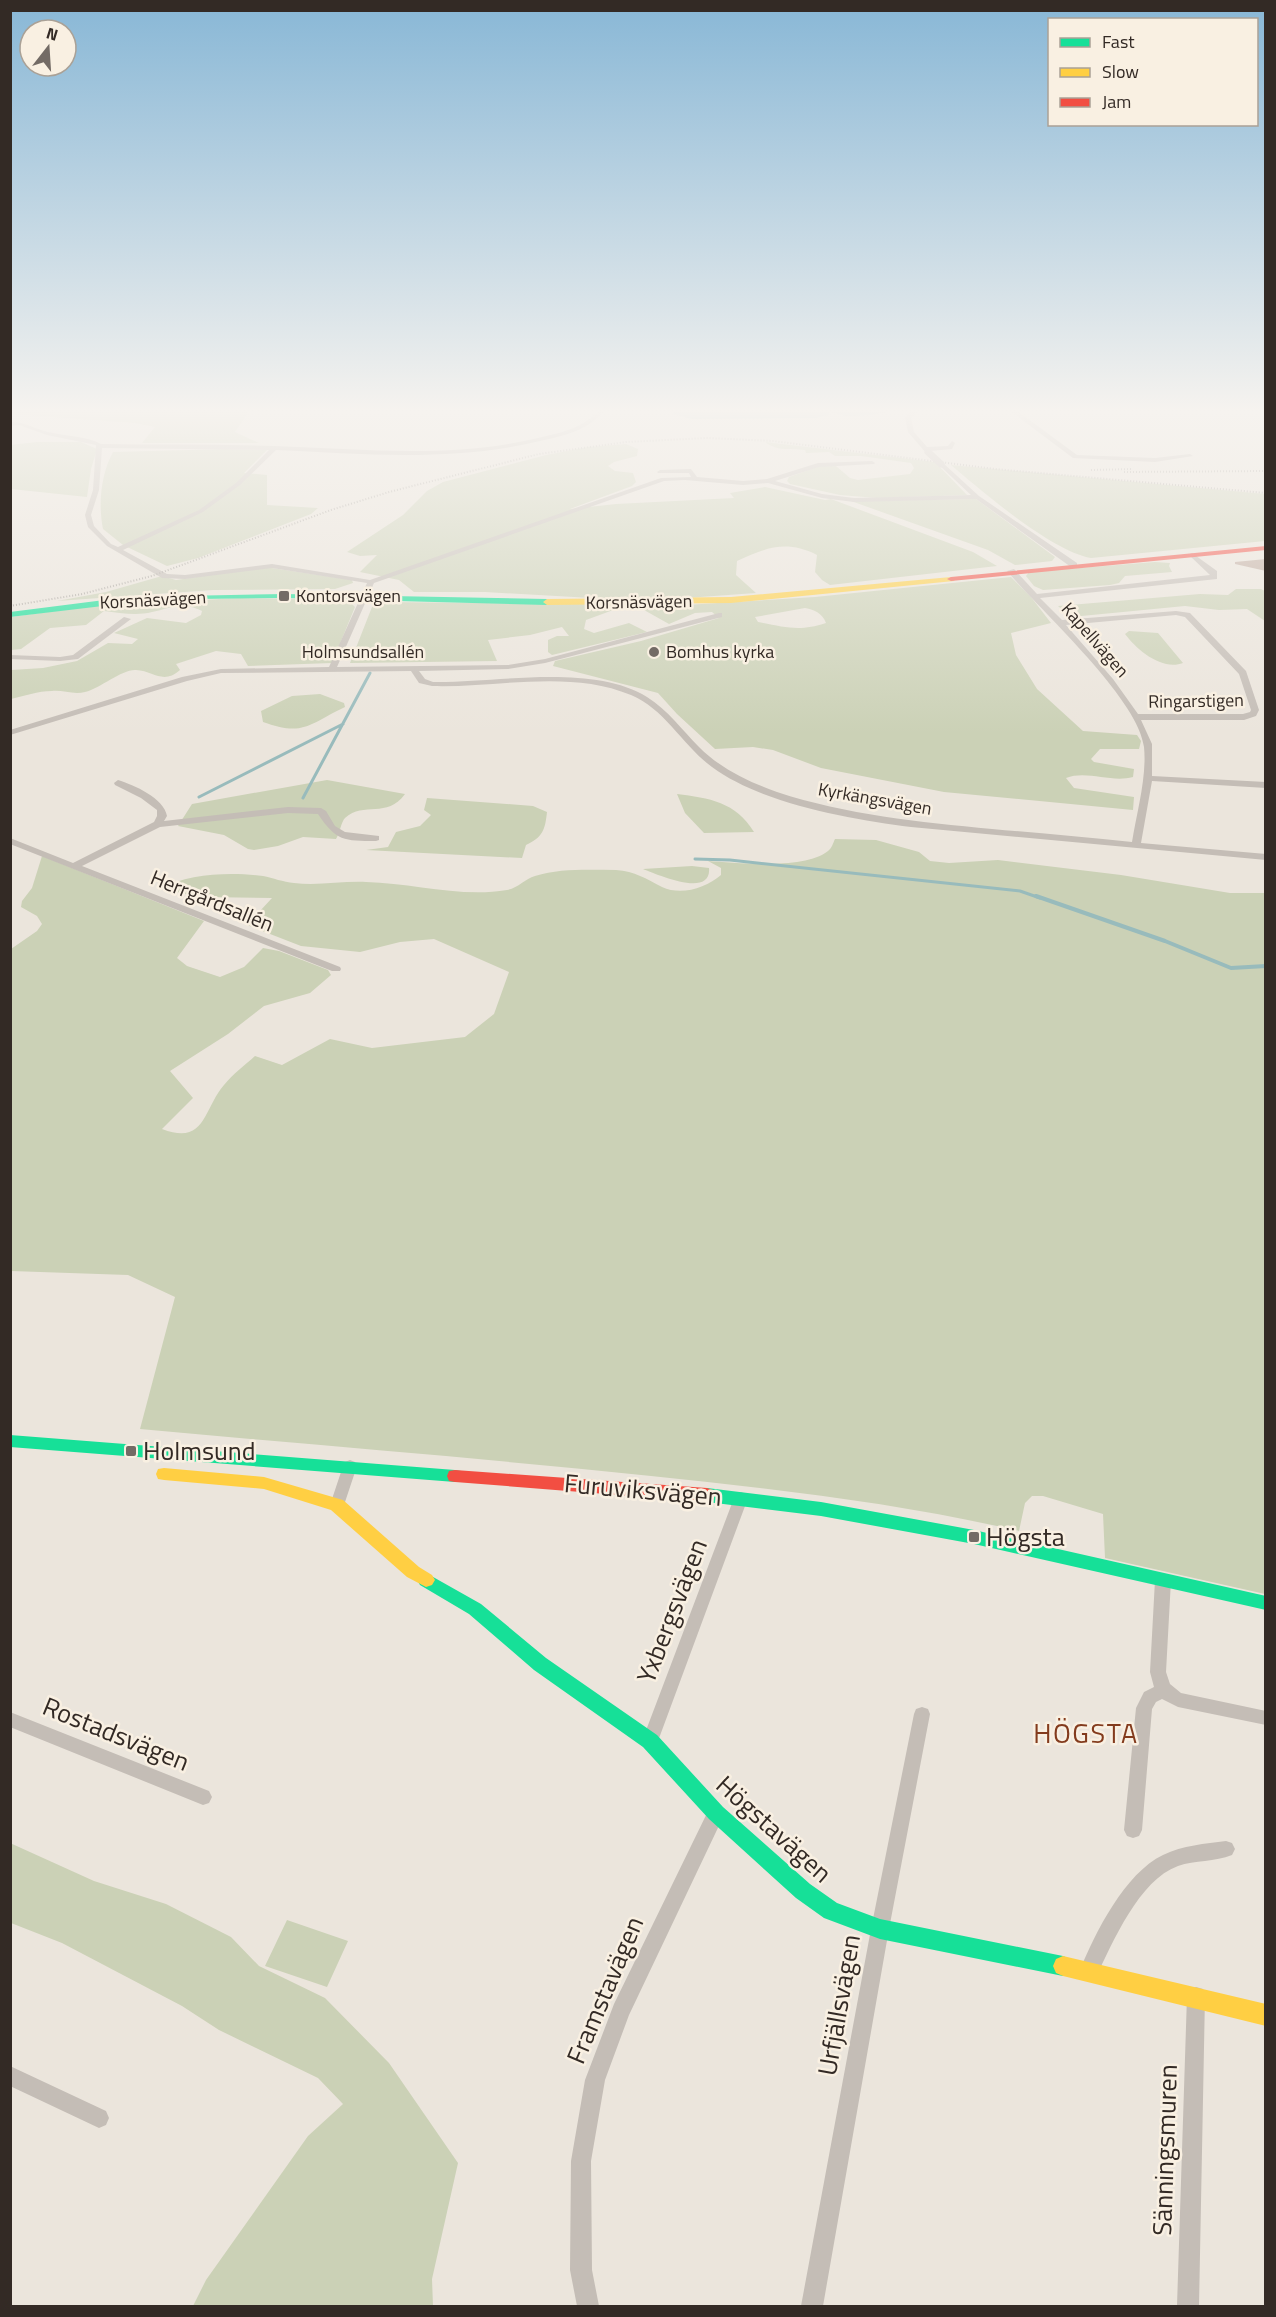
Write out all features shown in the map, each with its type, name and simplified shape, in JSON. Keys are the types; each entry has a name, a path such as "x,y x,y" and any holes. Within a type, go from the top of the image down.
{"street":[{"path":"88,518 98,536 117,550 169,577 267,566 371,582 552,518"},
{"path":"117,550 186,518"},
{"path":"1007,518 1074,565"},
{"name":"Korsnäsvägen","path":"10,615 139,599 248,596 600,603 686,602 798,595 1011,571 1266,548"},
{"name":"Kapellvägen","path":"1035,596 1214,577 1214,573 1192,555"},
{"name":"Kapellvägen","path":"1011,571 1035,596 1137,717 1148,744 1146,778 1136,845"},
{"path":"333,668 371,582"},
{"name":"Ringarstigen","path":"1058,623 1176,613 1187,615 1243,672 1255,710 1253,714 1244,717 1137,717"},
{"name":"Holmsundsallén","path":"10,733 208,674 244,670 414,669 524,665 719,615"},
{"path":"10,657 60,659 75,657 127,619"},
{"name":"Kyrkängsvägen","path":"414,669 422,681 432,684 562,680 589,682 625,690 653,704 702,755 724,771 777,795 833,811 902,823 1266,856"},
{"path":"1146,778 1266,785"},
{"path":"118,783 154,802 161,809 162,816 158,824"},
{"path":"76,865 158,824 308,809 321,811 332,828 339,833 376,838"},
{"name":"Herrgårdsallén","path":"10,841 336,969"},
{"name":"Furuviksvägen","path":"10,1441 741,1498 821,1509 964,1535 1266,1603"},
{"path":"337,1505 350,1466"},
{"name":"Högstavägen","path":"164,1474 264,1483 337,1505 412,1572 475,1609 540,1664 650,1741 716,1813 816,1901 848,1919 880,1929 1089,1970 1266,2015"},
{"name":"Yxbergsvägen","path":"650,1741 741,1498"},
{"path":"1163,1580 1158,1672 1164,1690 1178,1700 1266,1718"},
{"path":"1133,1830 1144,1708 1150,1697 1164,1690"},
{"name":"Urfjällsvägen","path":"812,2307 880,1929 922,1714"},
{"name":"Rostadsvägen","path":"10,1719 203,1797"},
{"name":"Framstavägen","path":"588,2307 581,2270 581,2161 595,2080 621,2012 716,1813"},
{"path":"1089,1970 1108,1932 1129,1901 1159,1867 1188,1855 1226,1849"},
{"name":"Sänningsmuren","path":"1188,2307 1196,1996"},
{"path":"10,2076 99,2118"}],"green space":[{"path":"102,518 300,518 198,558 167,566 123,545 103,529"},
{"path":"398,518 882,518 973,552 997,566 830,585 815,572 817,555 796,548 777,547 737,561 736,575 756,593 686,598 609,599 485,592 414,592 399,580 360,572 377,555 360,556 347,552"},
{"path":"899,518 1002,518 1055,557 1052,561 1015,565 988,550"},
{"path":"1265,518 1265,541 1091,558 1057,544 1018,519"},
{"path":"1155,562 1170,563 1172,572 1125,576 1119,583 1110,585 1043,590 1034,586 1026,576 1029,572"},
{"path":"265,567 352,580 353,583 335,589 213,590 57,601 106,592 162,576 176,580"},
{"path":"1011,577 1031,597 1051,623 1011,633 1016,655 1037,689 1083,731 1137,735 1141,741 1139,749 1100,749 1091,759 1094,762 1134,769 1133,777 1116,779 1082,775 1066,778 1074,788 1134,797 1133,810 944,792 821,768 773,750 753,747 715,749 658,693 553,666 555,661 641,641 719,618 712,612 695,613 669,624 644,610 616,609 586,620 584,629 594,633 629,623 647,632 552,655 548,652 548,640 557,636 569,636 562,627 530,635 488,640 497,661 350,663 372,607 383,602 685,605 815,597","holes":["805,608 820,614 826,623 792,628 758,622 755,617"]},
{"path":"1236,589 1265,591 1265,621 1247,609 1219,610 1185,606 1071,617 1058,606 1200,594 1228,595"},
{"path":"241,598 348,600 355,607 332,663 248,666 241,654 216,651 176,664 180,670 168,676 130,670 85,692 47,691 11,699 11,670 43,668 77,661 108,643 132,644 138,639 114,633 147,618 186,623 201,615 202,611 188,606 177,606 140,614 104,611 86,625 50,628 21,649 11,650 11,617 128,601 160,602"},
{"path":"1129,631 1158,633 1183,663 1167,664 1151,658 1125,634"},
{"path":"320,694 344,703 345,707 314,723 297,728 263,722 261,711 292,696"},
{"path":"327,780 405,794 391,806 352,813 345,818 336,839 303,837 278,846 254,850 224,835 178,826 192,804"},
{"path":"677,794 721,803 739,814 754,832 704,833 685,813"},
{"path":"427,798 533,806 547,812 545,824 540,836 526,845 522,858 366,850 388,847 396,832 420,826 431,815 424,810"},
{"path":"835,839 876,840 919,852 930,861 949,863 998,860 1121,875 1230,893 1265,893 1265,1594 1105,1558 1103,1514 1043,1496 1032,1496 1025,1503 1019,1531 928,1512 744,1486 523,1463 140,1429 175,1297 128,1275 11,1271 11,949 37,931 42,924 37,916 21,907 22,901 32,888 42,856 204,921 177,958 187,966 220,977 244,967 263,948 279,951 328,970 331,975 310,993 264,1006 228,1034 170,1071 193,1098 162,1129 187,1133 202,1122 224,1085 255,1056 282,1065 330,1039 372,1048 465,1037 494,1014 509,972 434,939 400,942 360,952 301,946 247,925 272,898 202,897 160,889 171,884 210,875 237,874 263,876 303,884 366,882 454,891 490,892 511,889 531,877 545,873 616,870 635,874 669,890 685,891 708,884 721,875 721,868 708,861 770,864 804,861 828,851"},
{"path":"692,866 709,868 708,877 702,882 682,882 643,869"},
{"path":"10,1843 94,1881 166,1904 231,1937 259,1966 325,1998 389,2063 458,2163 432,2279 433,2306 193,2306 206,2280 308,2136 343,2104 318,2078 219,2030 182,2006 62,1943 11,1923"},
{"path":"287,1920 348,1941 327,1987 265,1966"}],"building":[{"path":"1266,559 1266,571 1235,564 1235,562"}],"waterway":[{"path":"343,724 370,673"},
{"path":"199,797 343,724"},
{"path":"303,798 343,724"},
{"path":"695,859 730,860 1020,891 1040,898"},
{"path":"1036,896 1165,941 1231,968 1266,966"}],"railway":[{"path":"10,606 82,594 152,576 309,518"}],"traffic: fast":[{"path":"10,615 128,600 196,597 284,596 547,602"},
{"path":"10,1441 455,1476"},
{"path":"707,1495 821,1509 974,1537 1266,1603"},
{"path":"426,1580 475,1609 540,1664 650,1741 716,1813 803,1891 831,1911 880,1929 1063,1966"}],"traffic: slow":[{"path":"547,602 731,600 951,579"},
{"path":"164,1474 264,1483 337,1505 413,1572 426,1580"},
{"path":"1063,1966 1266,2015"}],"traffic: jam":[{"path":"951,579 1266,548"},
{"path":"455,1476 707,1495"}],"place":[{"name":"Kontorsvägen","path":"284,596"},
{"name":"Bomhus kyrka","path":"654,652"},
{"name":"Holmsund","path":"131,1451"},
{"name":"Högsta","path":"974,1537"}],"district":[{"name":"HÖGSTA","path":"1086,1734"}]}
